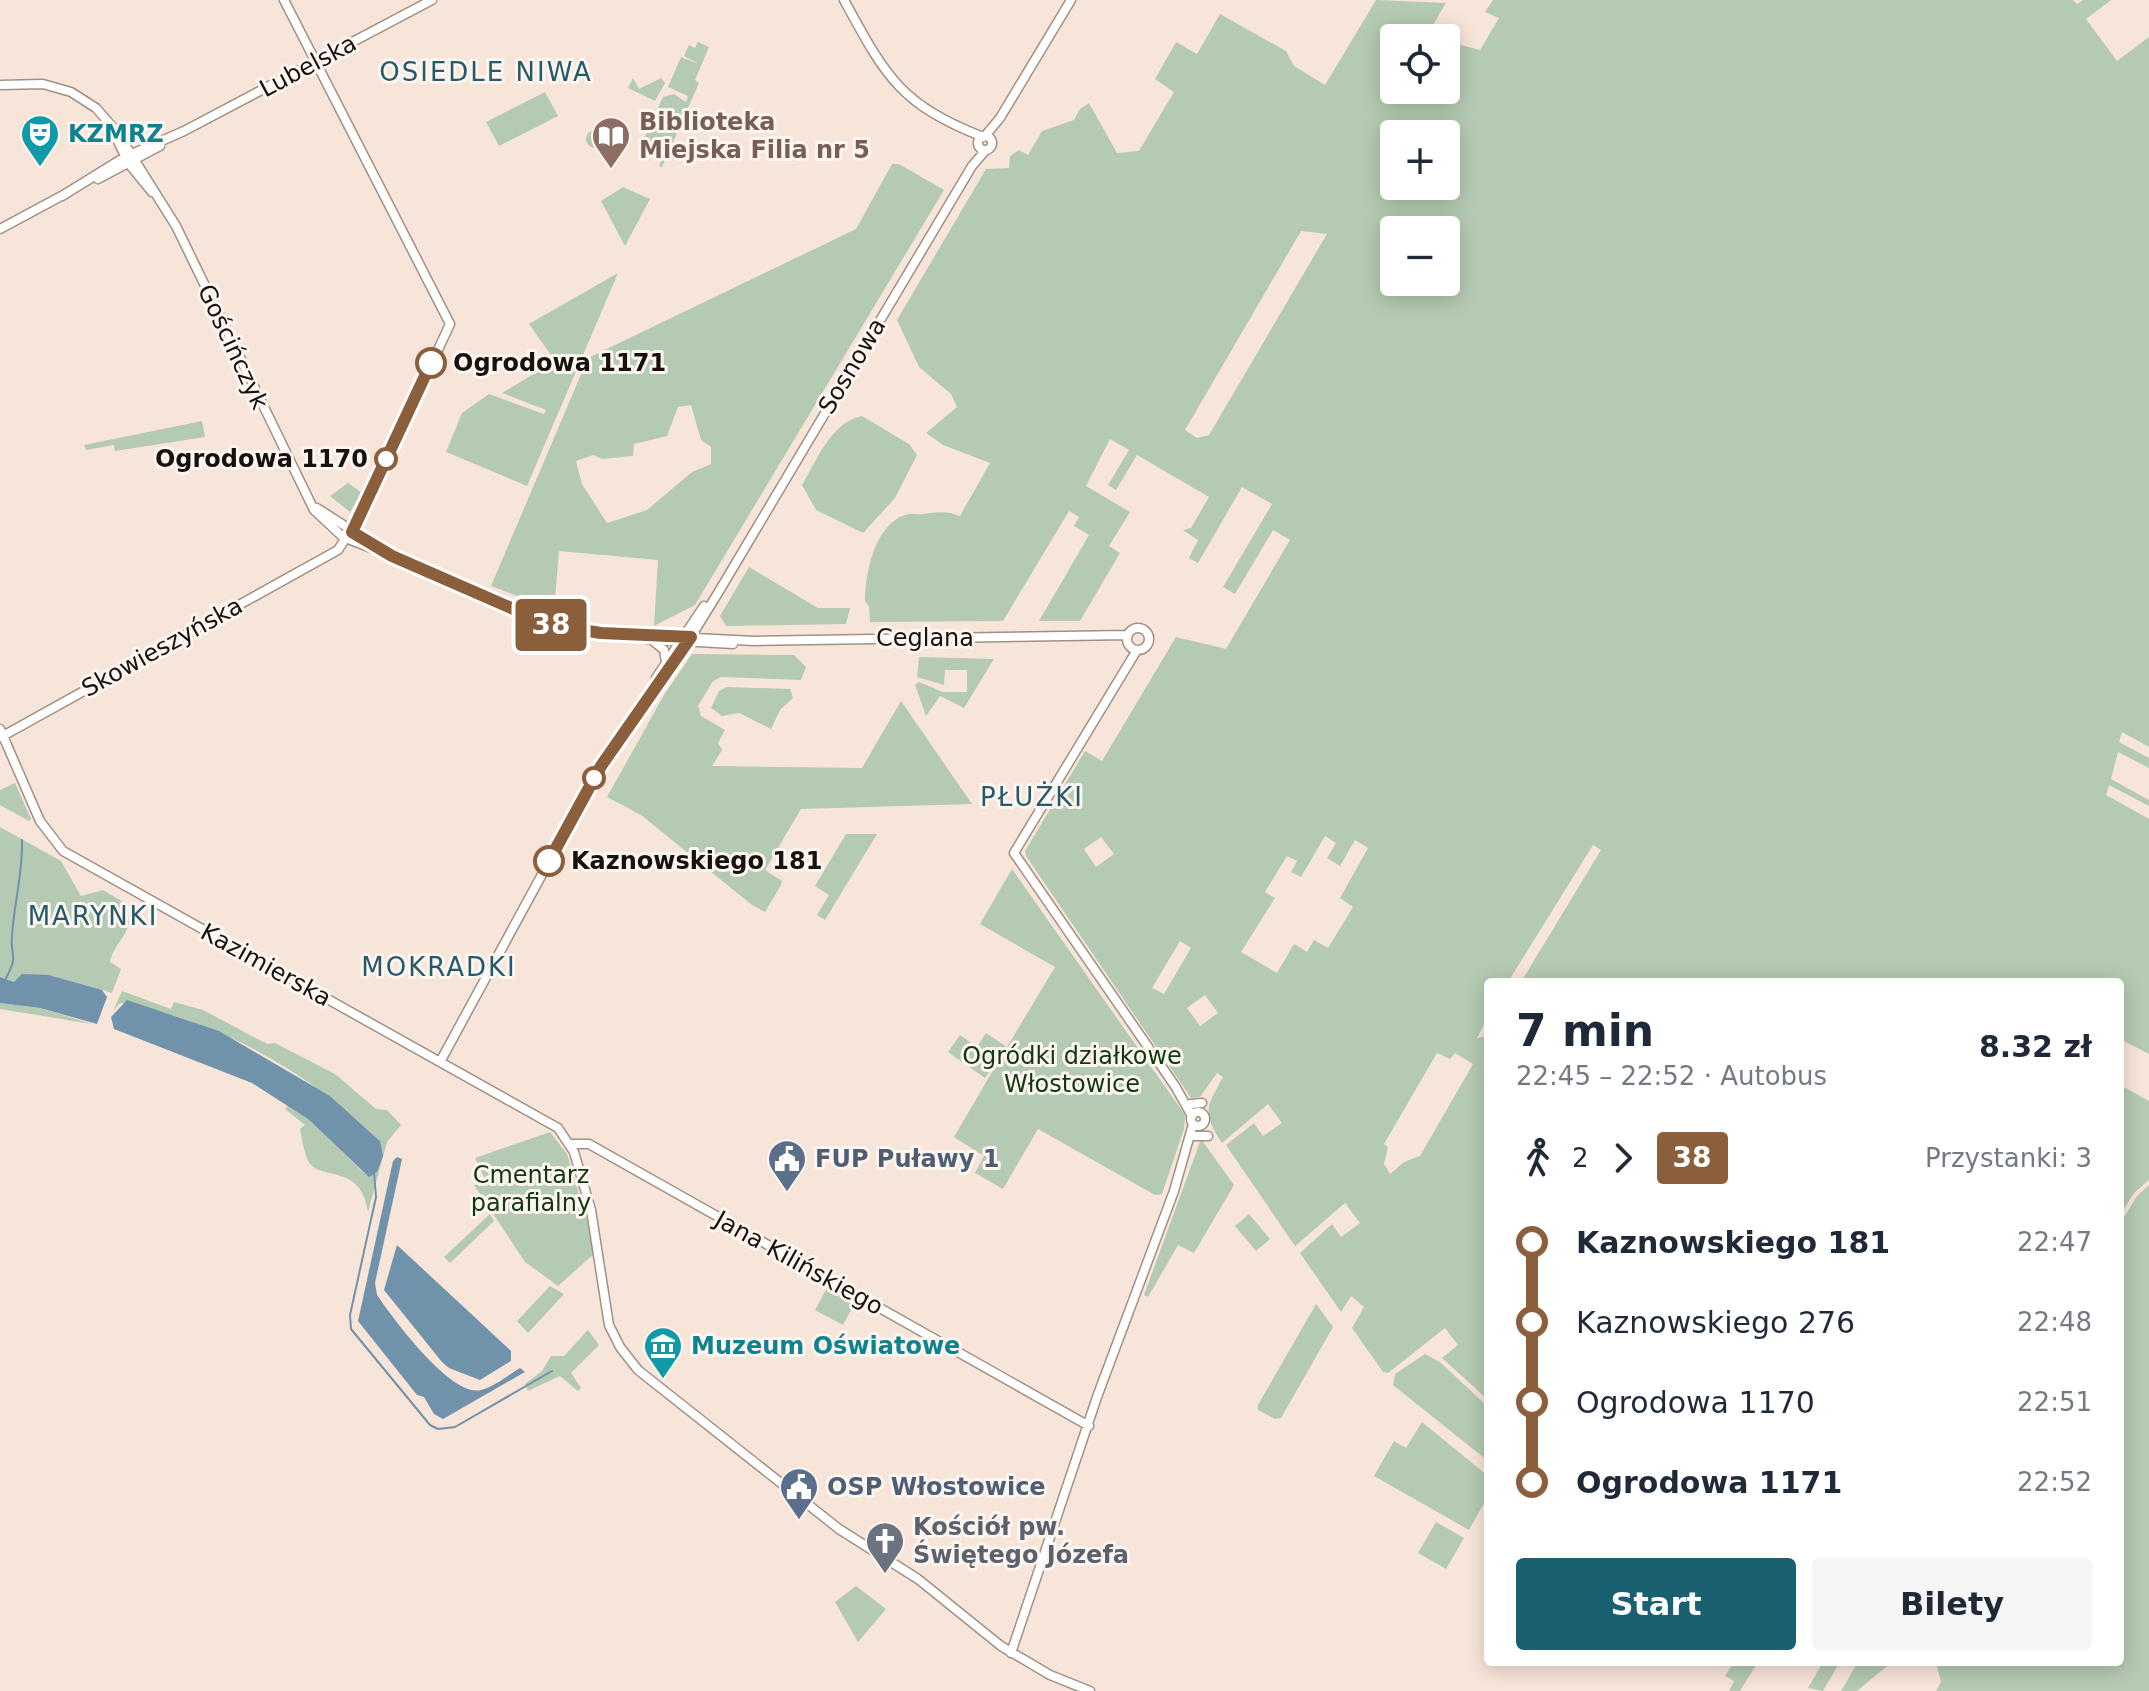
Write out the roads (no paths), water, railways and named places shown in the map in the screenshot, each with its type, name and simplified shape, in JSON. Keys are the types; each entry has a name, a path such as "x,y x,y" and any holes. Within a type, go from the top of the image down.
{"street":[{"path":"284,0 318,62"},
{"name":"Lubelska","path":"133,160 432,0"},
{"path":"844,0 888,78 908,97 984,143"},
{"name":"Sosnowa","path":"685,640 700,622 1071,0"},
{"name":"Skowieszyńska","path":"1,734 322,558 347,535 368,498 450,324 318,62"},
{"path":"0,85 43,84 63,88 92,104 110,124 133,160"},
{"name":"Lubelska","path":"0,229 184,131"},
{"path":"149,180 149,162 160,146"},
{"name":"Gościńczyk","path":"133,160 156,194"},
{"name":"Gościńczyk","path":"133,160 179,231 308,501 319,516 347,535"},
{"path":"347,535 534,619 562,628 685,640"},
{"name":"Sosnowa","path":"685,640 732,566"},
{"path":"700,622 703,632 710,638"},
{"path":"617,634 652,640 685,640"},
{"name":"Ceglana","path":"685,640 1096,637 1131,644 1119,681 1014,853 1175,1086"},
{"path":"652,640 664,650 666,662"},
{"path":"440,1062 582,800 666,662 685,640"},
{"path":"634,715 685,640"},
{"name":"Ceglana","path":"685,640 754,641"},
{"name":"Kazimierska","path":"1,734 44,828 63,851 553,1124 572,1148"},
{"path":"1011,1653 1089,1426 1195,1136 1191,1104 1175,1086"},
{"path":"1175,1086 1195,1119 1187,1153"},
{"path":"1191,1104 1202,1103"},
{"path":"1195,1136 1208,1136"},
{"path":"572,1148 600,1249 607,1317 616,1341 631,1362 661,1390 839,1529 918,1579 1011,1653 1090,1691"},
{"name":"Jana Kilińskiego","path":"572,1148 593,1148 1089,1426"}],"water":[{"path":"22,974 49,975 102,990 107,997 97,1024 40,1008 0,1003 0,977 14,982"},
{"path":"127,1000 219,1031 330,1096 380,1141 383,1156 377,1172 369,1177 308,1119 252,1083 114,1029 111,1017"},
{"path":"397,1157 402,1159 375,1283 377,1295 423,1354 454,1382 469,1389 481,1390 520,1368 525,1372 443,1419 434,1414 424,1397 417,1395 358,1321 393,1161"},
{"path":"397,1245 511,1351 511,1361 480,1380 449,1368 442,1362 384,1290"}],"waterway":[{"path":"6,978 13,960 12,936 22,840"},
{"path":"374,1172 376,1197 350,1315 351,1329 430,1425 438,1429 455,1427 552,1371"}],"place":[{"name":"KZMRZ","path":"40,168"},
{"name":"Biblioteka Miejska Filia nr 5","path":"611,170"},
{"name":"Ogrodowa 1171","path":"431,363"},
{"name":"Ogrodowa 1170","path":"386,459"},
{"name":"Kaznowskiego 181","path":"549,861"},
{"name":"FUP Puławy 1","path":"787,1193"},
{"name":"Muzeum Oświatowe","path":"663,1380"},
{"name":"OSP Włostowice","path":"799,1521"},
{"name":"Kościół pw. Świętego Józefa","path":"885,1575"}],"district":[{"name":"OSIEDLE NIWA","path":"486,72"},
{"name":"PŁUŻKI","path":"1032,797"},
{"name":"MARYNKI","path":"93,916"},
{"name":"MOKRADKI","path":"439,967"}],"park label":[{"name":"Ogródki działkowe Włostowice","path":"1072,1070"},
{"name":"Cmentarz parafialny","path":"531,1189"}]}
